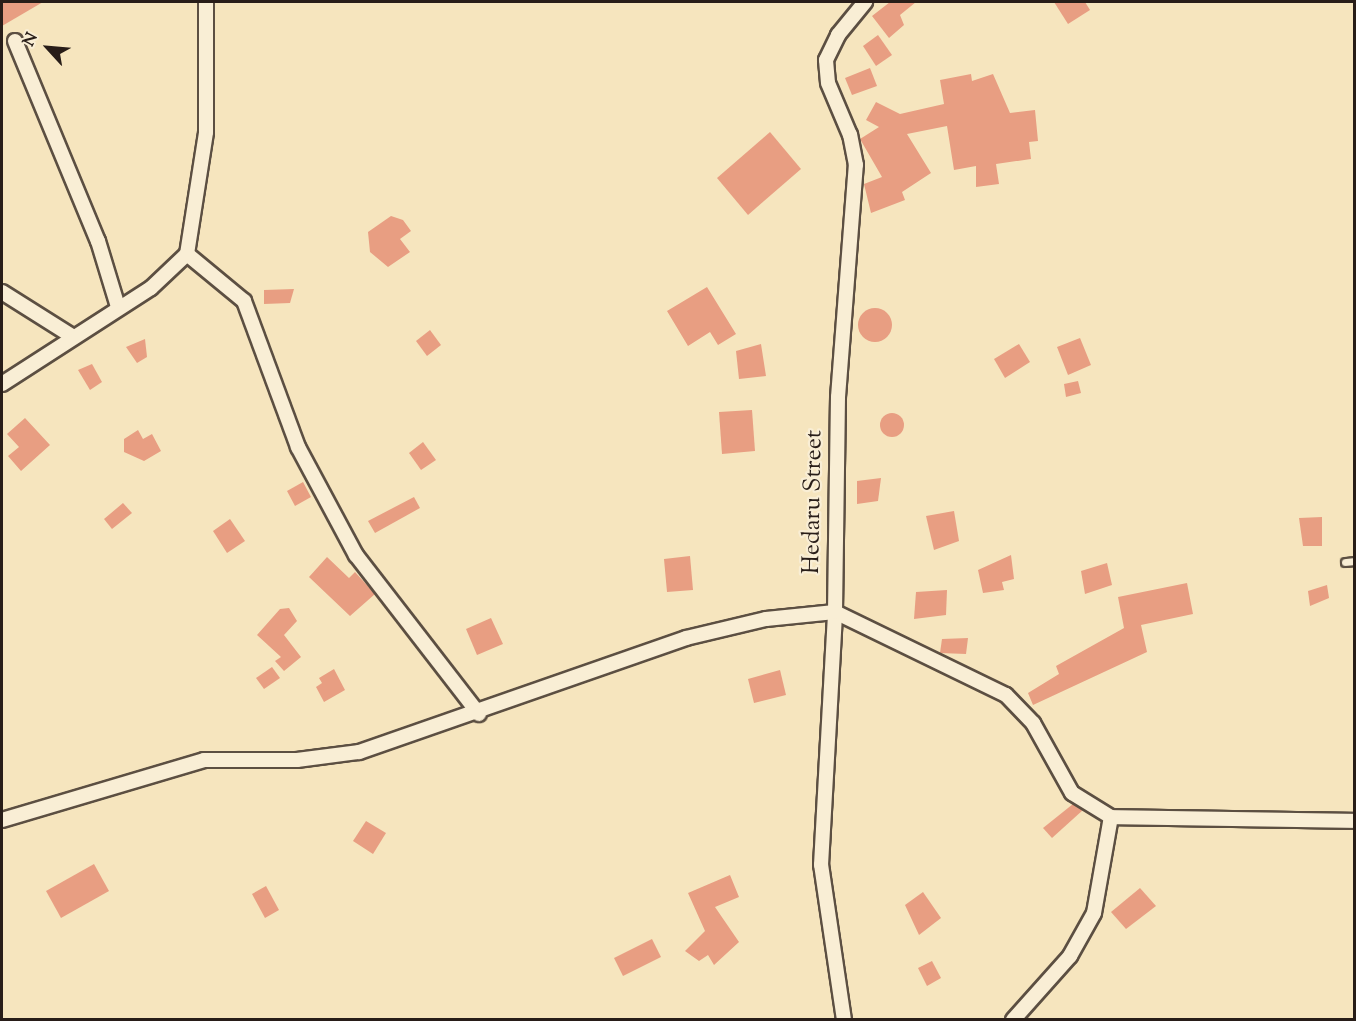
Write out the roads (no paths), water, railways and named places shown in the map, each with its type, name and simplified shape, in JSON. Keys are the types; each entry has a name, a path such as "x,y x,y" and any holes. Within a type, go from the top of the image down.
{"street":[{"path":"2,384 72,336 151,288 187,254 206,132 206,2"},
{"name":"Hedaru Street","path":"844,1020 821,865 835,612 838,397 856,165 850,135 828,83 826,60 865,2"},
{"path":"15,41 98,241 118,307"},
{"path":"187,254 243,301 298,447 356,555 479,714"},
{"path":"2,292 72,336"},
{"path":"2,820 204,760 297,760 359,752 479,714 686,638 766,619 835,612 1006,695 1033,723 1072,793 1111,817 1354,821"},
{"path":"1013,1020 1070,956 1089,921 1101,893 1111,817"}],"lane":[{"path":"1345,562 1354,561"}]}
